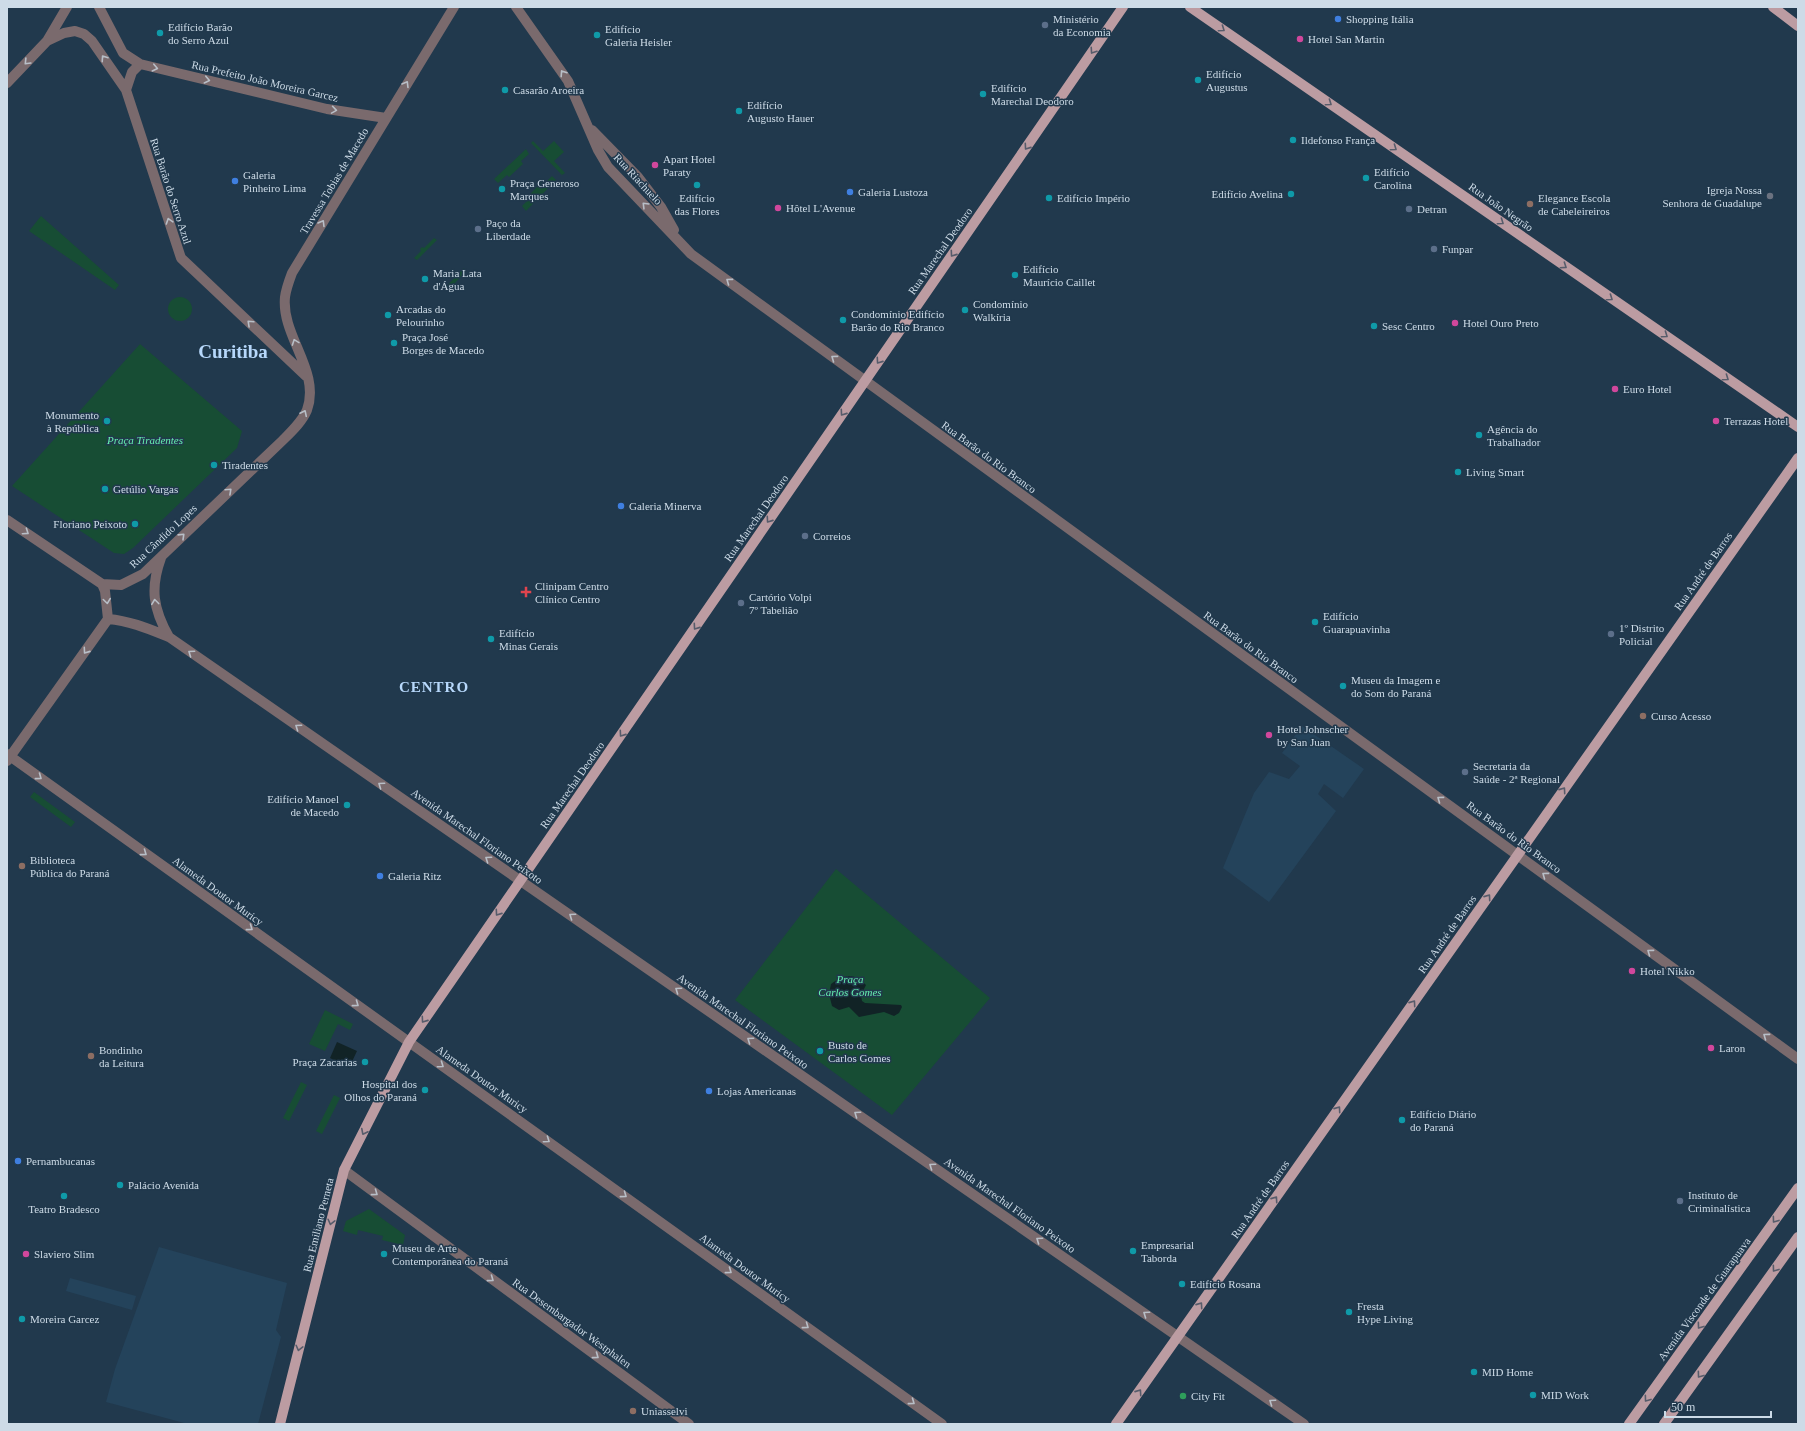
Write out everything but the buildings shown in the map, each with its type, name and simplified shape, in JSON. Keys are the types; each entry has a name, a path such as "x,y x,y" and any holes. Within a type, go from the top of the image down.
{"main road":[{"name":"Rua Marechal Deodoro","path":"409,1042 1123,7"},
{"name":"Rua João Negrão","path":"1190,7 1798,427"},
{"path":"1773,7 1798,26"},
{"name":"Rua André de Barros","path":"1116,1424 1798,458"},
{"name":"Rua Emiliano Perneta","path":"280,1424 344,1170 409,1042"},
{"name":"Avenida Visconde de Guarapuava","path":"1629,1424 1798,1188"},
{"path":"1664,1424 1798,1237"}],"street":[{"path":"7,83 47,41 67,7"},
{"path":"99,7 123,53 140,64 132,72 126,90"},
{"name":"Travessa Tobias de Macedo","path":"309,378 287,317 285,298 287,286 292,274 454,7"},
{"name":"Rua Riachuelo","path":"516,7 568,81 586,125 608,167 691,254"},
{"name":"Rua Barão do Serro Azul","path":"47,41 74,31 84,34 99,51 126,90 181,258 309,378"},
{"name":"Rua Prefeito João Moreira Garcez","path":"140,64 327,108 386,118"},
{"name":"Rua Riachuelo","path":"586,125 638,177 661,207 681,242"},
{"name":"Rua Barão do Rio Branco","path":"691,254 1798,1059"},
{"name":"Rua Cândido Lopes","path":"102,584 121,585 134,580 143,574 292,431 307,409 309,378"},
{"path":"7,520 102,584 106,591 108,619 8,757"},
{"name":"Avenida Marechal Floriano Peixoto","path":"163,554 156,571 155,605 160,622 169,638"},
{"name":"Avenida Marechal Floriano Peixoto","path":"108,619 124,620 138,624 169,638 1304,1424"},
{"name":"Alameda Doutor Muricy","path":"8,757 942,1424"},
{"name":"Rua Desembargador Westphalen","path":"344,1170 689,1424"}],"shaded area":[{"path":"1302,726 1364,769 1343,798 1324,784 1318,794 1336,811 1269,902 1223,868 1254,793 1269,772 1289,779 1300,766 1282,753"},
{"name":"Praça Carlos Gomes","path":"852,976 861,980 866,985 861,995 862,1001 865,1003 901,1005 902,1007 899,1013 894,1016 884,1012 859,1017 849,1007 839,1010 832,1006 829,994 831,984 841,977"},
{"path":"337,1042 357,1051 349,1068 330,1058"},
{"path":"159,1247 287,1283 276,1330 281,1337 258,1424 188,1424 106,1402 115,1369"},
{"path":"70,1278 136,1296 132,1310 66,1291"}],"green space":[{"path":"533,141 543,151 554,141 564,152 554,161 565,173 562,175 531,143"},
{"path":"526,149 529,154 521,161 523,164 509,177 507,175 498,183 494,179"},
{"path":"552,176 556,180 526,211 522,206 530,198 528,196 542,182 544,184"},
{"path":"41,216 119,285 115,290 29,231"},
{"path":"434,238 437,240 417,260 414,258 421,251 420,249 422,247 424,248"},
{"path":"464,268 466,271 455,283 456,285 454,287 452,286 447,291 444,289"},
{"path":"180,297 188,301 192,309 188,317 180,321 172,317 168,309 172,301"},
{"name":"Praça Tiradentes","path":"140,344 242,431 237,448 133,548 124,554 114,553 12,486"},
{"path":"34,792 75,822 71,827 30,797"},
{"name":"Praça Carlos Gomes","path":"836,869 990,998 892,1115 735,1000"},
{"path":"325,1010 353,1024 350,1030 338,1024 325,1051 309,1044"},
{"path":"301,1082 307,1085 289,1121 283,1118"},
{"path":"334,1095 340,1098 322,1134 316,1131"},
{"path":"369,1209 405,1235 403,1245 382,1240 383,1236 358,1230 357,1235 343,1231 346,1221"}],"place":[{"name":"Shopping Itália","path":"1338,19"},
{"name":"Ministério da Economia","path":"1045,25"},
{"name":"Edifício Barão do Serro Azul","path":"160,33"},
{"name":"Edifício Galeria Heisler","path":"597,35"},
{"name":"Hotel San Martin","path":"1300,39"},
{"name":"Edifício Augustus","path":"1198,80"},
{"name":"Casarão Aroeira","path":"505,90"},
{"name":"Edifício Marechal Deodoro","path":"983,94"},
{"name":"Edifício Augusto Hauer","path":"739,111"},
{"name":"Ildefonso França","path":"1293,140"},
{"name":"Apart Hotel Paraty","path":"655,165"},
{"name":"Edifício Carolina","path":"1366,178"},
{"name":"Galeria Pinheiro Lima","path":"235,181"},
{"name":"Edifício das Flores","path":"697,185"},
{"name":"Praça Generoso Marques","path":"502,189"},
{"name":"Galeria Lustoza","path":"850,192"},
{"name":"Edifício Avelina","path":"1291,194"},
{"name":"Igreja Nossa Senhora de Guadalupe","path":"1770,196"},
{"name":"Edifício Império","path":"1049,198"},
{"name":"Elegance Escola de Cabeleireiros","path":"1530,204"},
{"name":"Hôtel L'Avenue","path":"778,208"},
{"name":"Detran","path":"1409,209"},
{"name":"Paço da Liberdade","path":"478,229"},
{"name":"Funpar","path":"1434,249"},
{"name":"Edifício Maurício Caillet","path":"1015,275"},
{"name":"Maria Lata d'Água","path":"425,279"},
{"name":"Condomínio Walkíria","path":"965,310"},
{"name":"Arcadas do Pelourinho","path":"388,315"},
{"name":"Condomínio Edifício Barão do Rio Branco","path":"843,320"},
{"name":"Hotel Ouro Preto","path":"1455,323"},
{"name":"Sesc Centro","path":"1374,326"},
{"name":"Praça José Borges de Macedo","path":"394,343"},
{"name":"Euro Hotel","path":"1615,389"},
{"name":"Monumento à República","path":"107,421"},
{"name":"Terrazas Hotel","path":"1716,421"},
{"name":"Agência do Trabalhador","path":"1479,435"},
{"name":"Tiradentes","path":"214,465"},
{"name":"Living Smart","path":"1458,472"},
{"name":"Getúlio Vargas","path":"105,489"},
{"name":"Galeria Minerva","path":"621,506"},
{"name":"Floriano Peixoto","path":"135,524"},
{"name":"Correios","path":"805,536"},
{"name":"Clinipam Centro Clínico Centro","path":"526,592"},
{"name":"Cartório Volpi 7º Tabelião","path":"741,603"},
{"name":"Edifício Guarapuavinha","path":"1315,622"},
{"name":"1º Distrito Policial","path":"1611,634"},
{"name":"Edifício Minas Gerais","path":"491,639"},
{"name":"Museu da Imagem e do Som do Paraná","path":"1343,686"},
{"name":"Curso Acesso","path":"1643,716"},
{"name":"Hotel Johnscher by San Juan","path":"1269,735"},
{"name":"Secretaria da Saúde - 2ª Regional","path":"1465,772"},
{"name":"Edifício Manoel de Macedo","path":"347,805"},
{"name":"Biblioteca Pública do Paraná","path":"22,866"},
{"name":"Galeria Ritz","path":"380,876"},
{"name":"Hotel Nikko","path":"1632,971"},
{"name":"Laron","path":"1711,1048"},
{"name":"Busto de Carlos Gomes","path":"820,1051"},
{"name":"Bondinho da Leitura","path":"91,1056"},
{"name":"Praça Zacarias","path":"365,1062"},
{"name":"Hospital dos Olhos do Paraná","path":"425,1090"},
{"name":"Lojas Americanas","path":"709,1091"},
{"name":"Edifício Diário do Paraná","path":"1402,1120"},
{"name":"Pernambucanas","path":"18,1161"},
{"name":"Palácio Avenida","path":"120,1185"},
{"name":"Teatro Bradesco","path":"64,1196"},
{"name":"Instituto de Criminalística","path":"1680,1201"},
{"name":"Empresarial Taborda","path":"1133,1251"},
{"name":"Slaviero Slim","path":"26,1254"},
{"name":"Museu de Arte Contemporânea do Paraná","path":"384,1254"},
{"name":"Edifício Rosana","path":"1182,1284"},
{"name":"Fresta Hype Living","path":"1349,1312"},
{"name":"Moreira Garcez","path":"22,1319"},
{"name":"MID Home","path":"1474,1372"},
{"name":"MID Work","path":"1533,1395"},
{"name":"City Fit","path":"1183,1396"},
{"name":"Uniasselvi","path":"633,1411"}],"district":[{"name":"Curitiba","path":"233,351"},
{"name":"CENTRO","path":"434,687"}]}
